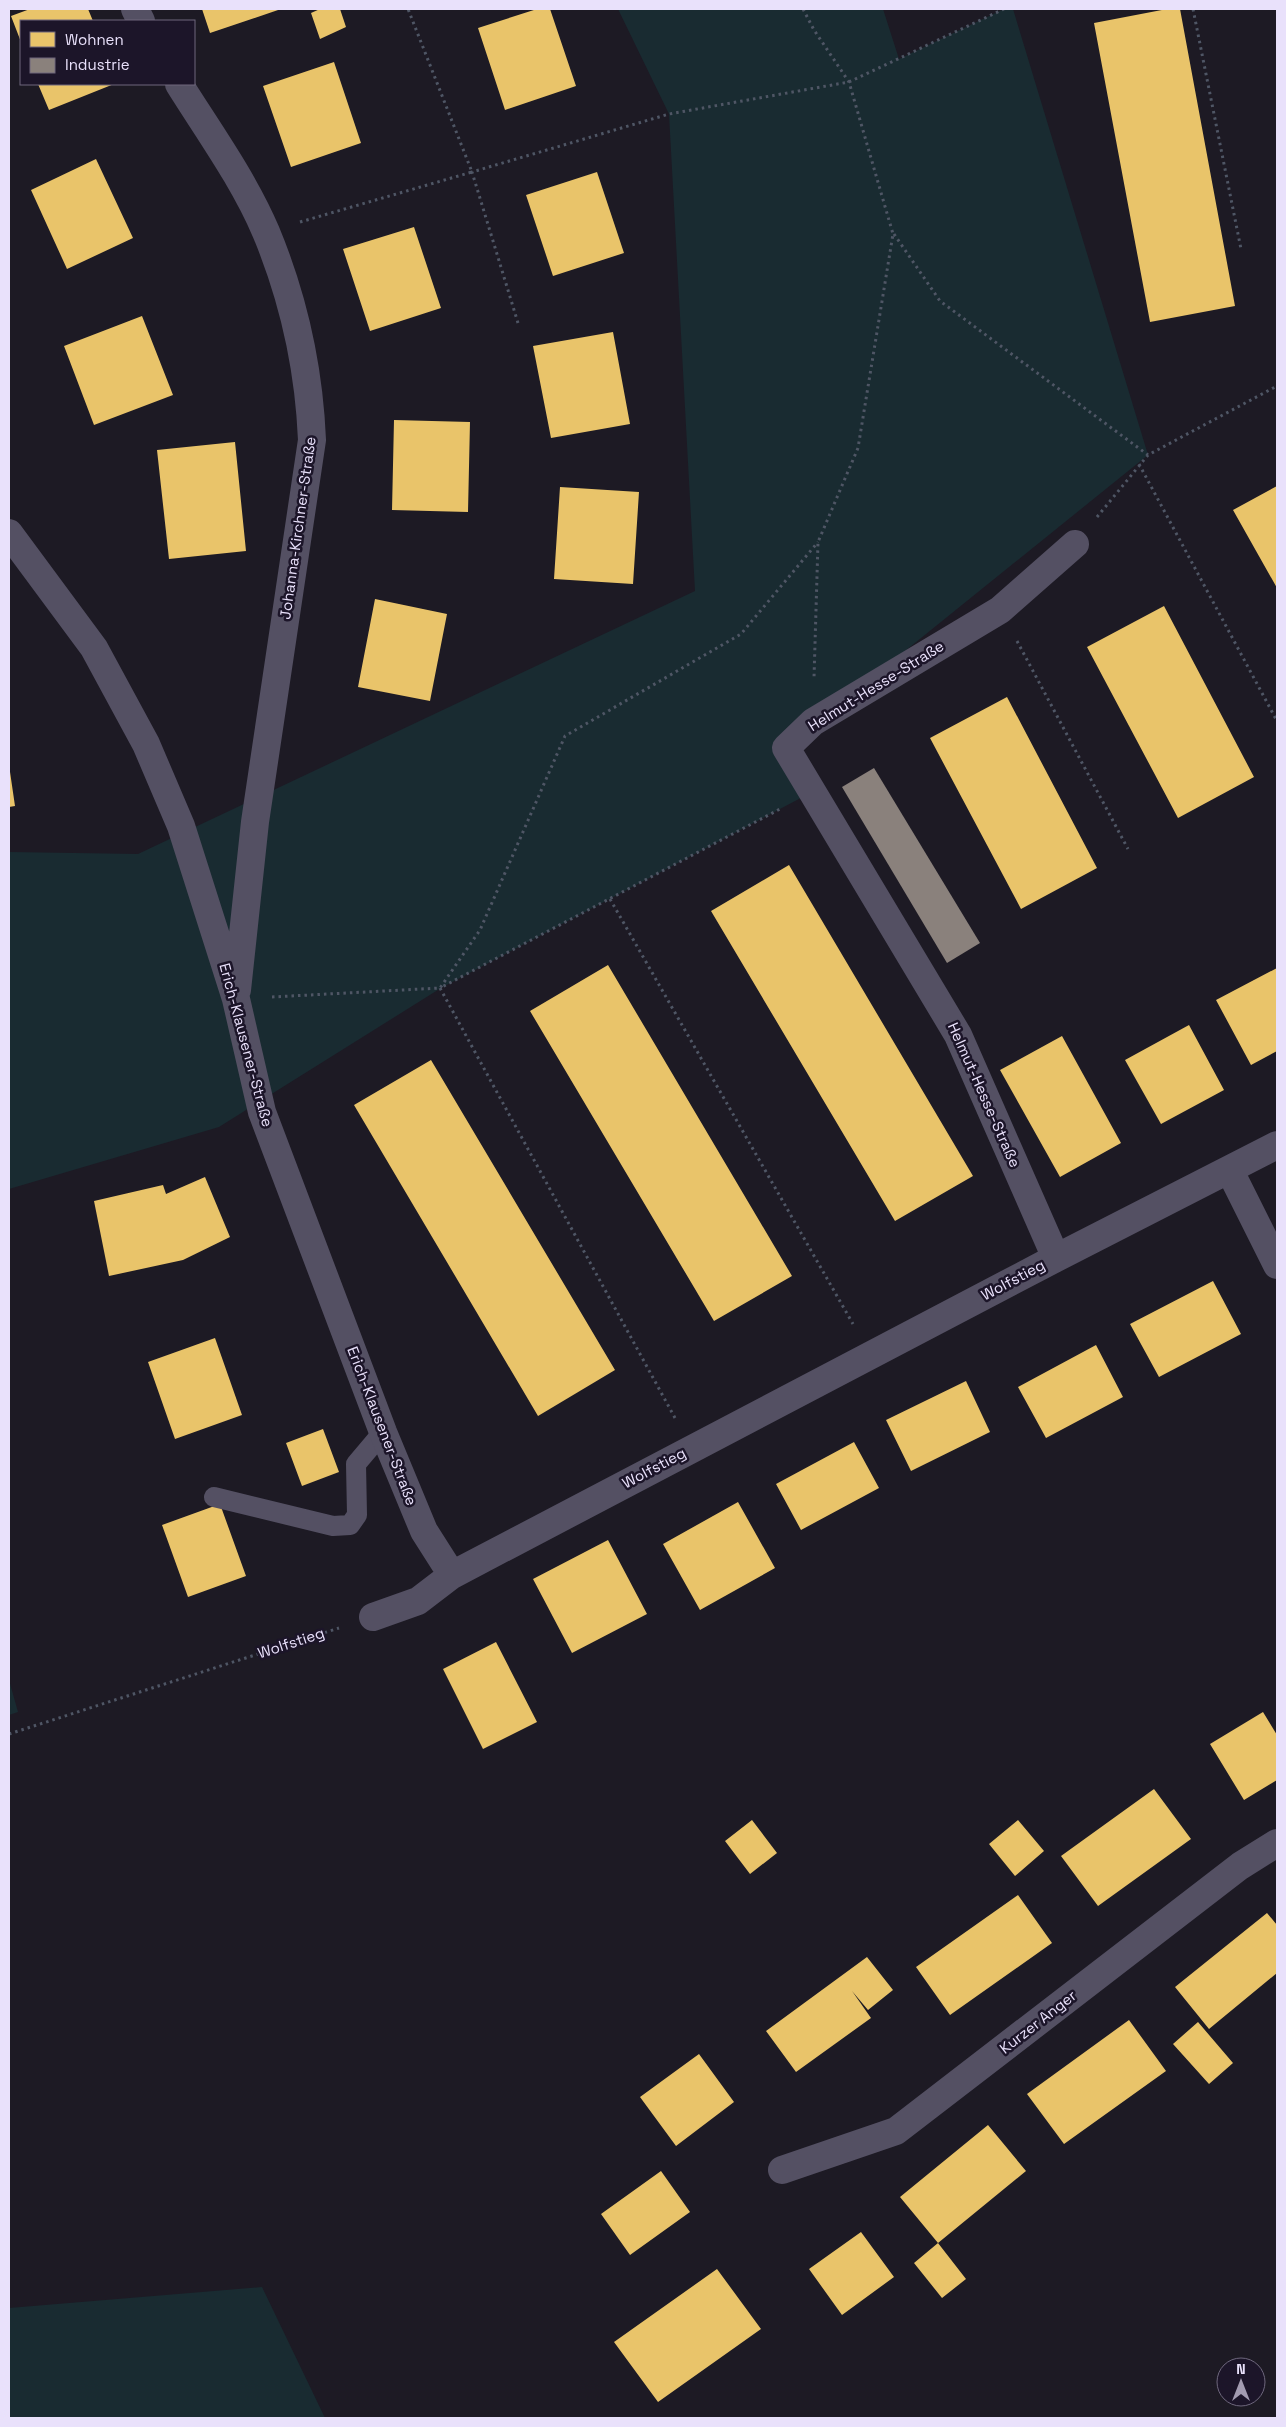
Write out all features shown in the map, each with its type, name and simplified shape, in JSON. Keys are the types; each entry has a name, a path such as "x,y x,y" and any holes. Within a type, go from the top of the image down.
{"street":[{"path":"134,9 140,20"},
{"name":"Johanna-Kirchner-Straße","path":"181,85 247,194 266,232 294,315 310,397 312,440 256,822 236,999"},
{"name":"Erich-Klausener-Straße","path":"9,533 94,648 146,744 181,826 236,999 262,1112 384,1432 424,1531 452,1575"},
{"name":"Helmut-Hesse-Straße","path":"1056,1258 958,1035 814,791 786,748 813,722 1000,610 1074,544"},
{"name":"Wolfstieg","path":"373,1617 418,1600 452,1575 1056,1258 1230,1171 1277,1145"},
{"path":"1230,1171 1277,1265"},
{"name":"Kurzer Anger","path":"782,2170 896,2131 1240,1866 1277,1843"}],"lane":[{"path":"214,1497 333,1526 350,1525 357,1515 356,1464 384,1432"}],"path":[{"path":"408,9 472,172 518,323"},
{"path":"803,9 849,82 893,234 940,301 1148,455"},
{"path":"266,232 407,189 472,172 669,114 849,82 1004,9"},
{"path":"1193,9 1241,249"},
{"path":"440,988 480,930 565,736 741,634 818,542 858,448 893,234"},
{"path":"1074,544 1138,464 1148,455 1277,386"},
{"path":"1138,464 1277,720"},
{"path":"813,722 818,542"},
{"path":"1000,610 1128,849"},
{"path":"236,999 440,988 814,791"},
{"path":"610,899 871,1355"},
{"path":"440,988 692,1449"},
{"name":"Wolfstieg","path":"9,1734 373,1617"}],"shaded area":[{"path":"618,9 883,9 899,59 1004,9 1013,9 1148,455 786,747 814,791 441,988 219,1127 9,1189 9,852 138,854 695,591 669,114"},
{"path":"9,1680 18,1712 9,1715"},
{"path":"262,2287 325,2418 9,2418 9,2308"}],"building: Wohnen":[{"path":"30,9 88,9 93,20 20,20 20,39 11,16"},
{"path":"202,9 281,9 210,33"},
{"path":"320,9 340,9 346,27 320,39 311,13"},
{"path":"537,9 550,9 576,86 505,110 478,28"},
{"path":"1167,9 1180,9 1235,306 1150,322 1094,23"},
{"path":"334,62 361,143 291,167 263,86"},
{"path":"38,85 112,85 49,110"},
{"path":"96,159 133,238 67,269 31,190"},
{"path":"597,172 624,253 553,276 526,195"},
{"path":"414,227 441,308 370,331 343,249"},
{"path":"142,316 173,395 94,425 64,346"},
{"path":"613,332 630,424 551,438 533,346"},
{"path":"394,420 470,422 468,512 392,510"},
{"path":"235,442 246,551 169,559 157,450"},
{"path":"1277,486 1277,588 1233,510"},
{"path":"560,487 639,492 633,584 554,579"},
{"path":"375,599 447,614 430,701 358,687"},
{"path":"1164,606 1254,777 1178,818 1087,647"},
{"path":"1007,697 1097,868 1021,909 930,738"},
{"path":"9,765 15,806 9,807"},
{"path":"789,865 973,1176 895,1221 711,911"},
{"path":"608,965 792,1276 714,1321 530,1011"},
{"path":"1277,968 1277,1051 1251,1065 1216,1000"},
{"path":"1189,1025 1224,1090 1161,1124 1125,1060"},
{"path":"1062,1036 1121,1143 1060,1177 1000,1070"},
{"path":"431,1060 615,1370 538,1416 354,1105"},
{"path":"205,1177 230,1237 183,1260 109,1276 94,1201 163,1185 166,1194"},
{"path":"1213,1281 1241,1334 1159,1377 1130,1324"},
{"path":"215,1338 242,1415 175,1439 148,1362"},
{"path":"1096,1345 1123,1397 1046,1438 1018,1387"},
{"path":"966,1381 990,1432 911,1471 886,1420"},
{"path":"323,1429 339,1472 302,1486 286,1443"},
{"path":"854,1442 879,1488 801,1530 776,1484"},
{"path":"738,1502 775,1568 700,1610 663,1544"},
{"path":"220,1504 246,1576 188,1597 162,1525"},
{"path":"608,1540 647,1614 572,1653 533,1579"},
{"path":"496,1642 537,1722 483,1749 443,1669"},
{"path":"1263,1712 1277,1735 1277,1780 1244,1800 1210,1744"},
{"path":"1154,1789 1191,1839 1098,1906 1061,1856"},
{"path":"752,1820 777,1853 750,1874 725,1841"},
{"path":"1018,1820 1044,1851 1015,1876 989,1844"},
{"path":"1018,1895 1052,1943 950,2015 916,1967"},
{"path":"1267,1913 1277,1925 1277,1973 1209,2029 1175,1987"},
{"path":"867,1957 893,1990 868,2010 852,1991 871,2018 796,2072 766,2031"},
{"path":"1129,2020 1166,2071 1064,2144 1027,2094"},
{"path":"1198,2022 1233,2063 1209,2084 1173,2044"},
{"path":"699,2054 734,2102 676,2146 640,2097"},
{"path":"988,2125 1026,2171 938,2243 900,2197"},
{"path":"661,2171 690,2212 630,2255 601,2214"},
{"path":"861,2232 894,2277 842,2315 809,2269"},
{"path":"938,2243 966,2279 942,2298 914,2263"},
{"path":"717,2269 761,2329 658,2402 614,2342"}],"building: Industrie":[{"path":"874,768 980,943 947,963 842,787"}]}
